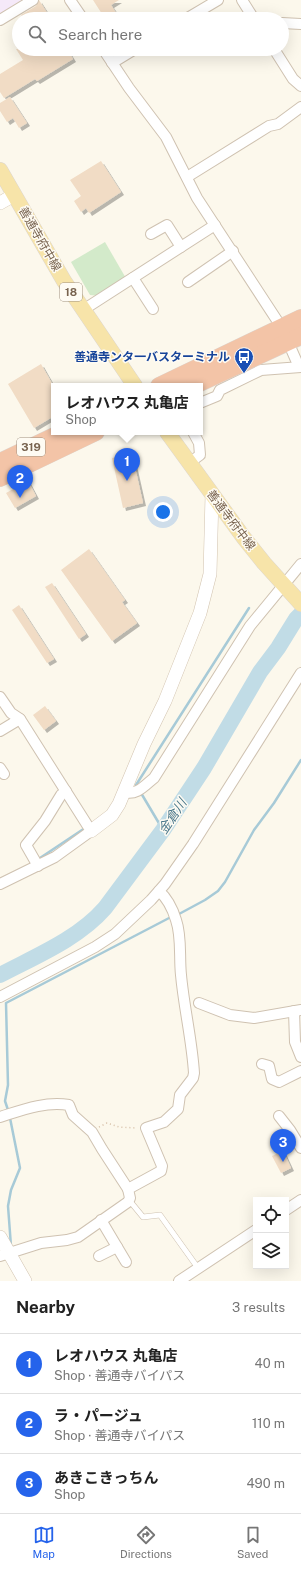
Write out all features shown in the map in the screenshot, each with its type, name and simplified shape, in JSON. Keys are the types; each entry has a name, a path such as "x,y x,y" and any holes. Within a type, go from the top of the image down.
{"highway":[{"path":"199,383 291,335 301,318"},
{"path":"167,383 291,335"},
{"name":"319","path":"0,462 57,435"},
{"name":"319","path":"0,478 90,435"}],"main road":[{"name":"善通寺府中線","path":"0,170 64,281 133,383"},
{"name":"善通寺府中線","path":"169,435 244,538 301,604"}],"street":[{"path":"13,12 33,0"},
{"path":"70,0 78,12"},
{"path":"198,12 218,0"},
{"path":"242,0 250,12"},
{"path":"0,20 12,13"},
{"path":"289,23 301,24"},
{"path":"108,56 128,88 166,136 188,177 197,198 291,335 300,367 261,370 220,390 217,396 203,403"},
{"path":"112,63 124,56"},
{"path":"278,56 293,79 301,86"},
{"path":"188,177 269,126 278,124 301,107"},
{"path":"0,203 14,195"},
{"path":"151,234 167,225 181,247"},
{"path":"83,310 215,225"},
{"path":"188,282 233,251"},
{"path":"133,278 153,308"},
{"path":"189,463 200,455 200,443 195,435"},
{"path":"134,791 144,744 165,701 200,613 210,574 212,495"},
{"path":"0,884 37,863 55,857 92,831 112,814 134,791 154,778 250,626 287,588 301,564"},
{"path":"0,998 95,947 115,934 159,891 193,844 301,673"},
{"path":"0,697 11,713 20,719 92,831"},
{"path":"0,731 20,719"},
{"path":"37,863 26,845 45,822 61,795 66,791"},
{"path":"128,1189 161,1171 162,1166 146,1128 164,1122 178,1109 180,1095 193,1078 194,1073 182,986 179,958 180,939 177,920 164,895 159,891"},
{"path":"199,1003 230,1015 254,1018 298,1011 295,1042 301,1057"},
{"path":"262,1064 269,1066 272,1079 279,1082 301,1071"},
{"path":"0,1117 27,1108 60,1104 68,1105 73,1115 91,1131 128,1189 129,1200 78,1237 67,1240 41,1243 4,1254"},
{"path":"279,1116 301,1148"},
{"path":"289,1208 300,1202"},
{"path":"101,1220 126,1262"},
{"path":"178,1281 253,1232"},
{"path":"0,1238 4,1254 25,1281"},
{"path":"99,1256 117,1247"}],"lane":[{"path":"129,1200 143,1217 160,1215 198,1268"}],"path":[{"path":"91,1131 107,1123 119,1127 146,1128"}],"shaded area":[{"path":"0,0 26,0 0,15"}],"green space":[{"path":"105,242 127,280 100,296 90,295 71,262"}],"building":[{"path":"39,0 47,12 26,12 36,6"},
{"path":"93,0 119,0 111,5 116,12 101,12"},
{"path":"20,56 71,56 73,59 37,81 35,79 4,98 0,92 0,74 23,60"},
{"path":"10,97 27,123 19,128 13,118 7,122 0,111 0,103"},
{"path":"101,161 121,192 89,213 86,208 81,212 74,201 81,196 70,180"},
{"path":"41,364 52,383 51,418 34,428 8,384"},
{"path":"132,454 143,503 123,508 112,458"},
{"path":"28,481 36,496 15,508 6,493"},
{"path":"89,549 125,600 122,602 137,623 112,641 61,570"},
{"path":"52,583 86,634 79,639 45,587"},
{"path":"19,605 54,659 47,663 12,610"},
{"path":"45,706 56,721 44,730 33,715"},
{"path":"283,1151 291,1168 281,1173 272,1156"}],"waterway":[{"path":"138,788 136,785 249,608"},
{"name":"金倉川","path":"0,975 42,954 69,938 82,929 105,908 163,830 204,768 260,672 301,614"},
{"path":"179,914 218,891 225,882 254,830 274,803 301,760"},
{"path":"141,793 163,830"},
{"path":"37,860 85,828"},
{"path":"8,1110 5,1101 8,1085 6,1003 171,917"},
{"path":"10,1118 20,1168 11,1190 8,1206 11,1246"}],"place":[{"name":"善通寺ンタ一バスターミナル","path":"244,374"},
{"name":"レオハウス 丸亀店","path":"127,481"},
{"name":"ラ・パージュ","path":"20,498"},
{"name":"あきこきっちん","path":"283,1162"}]}
